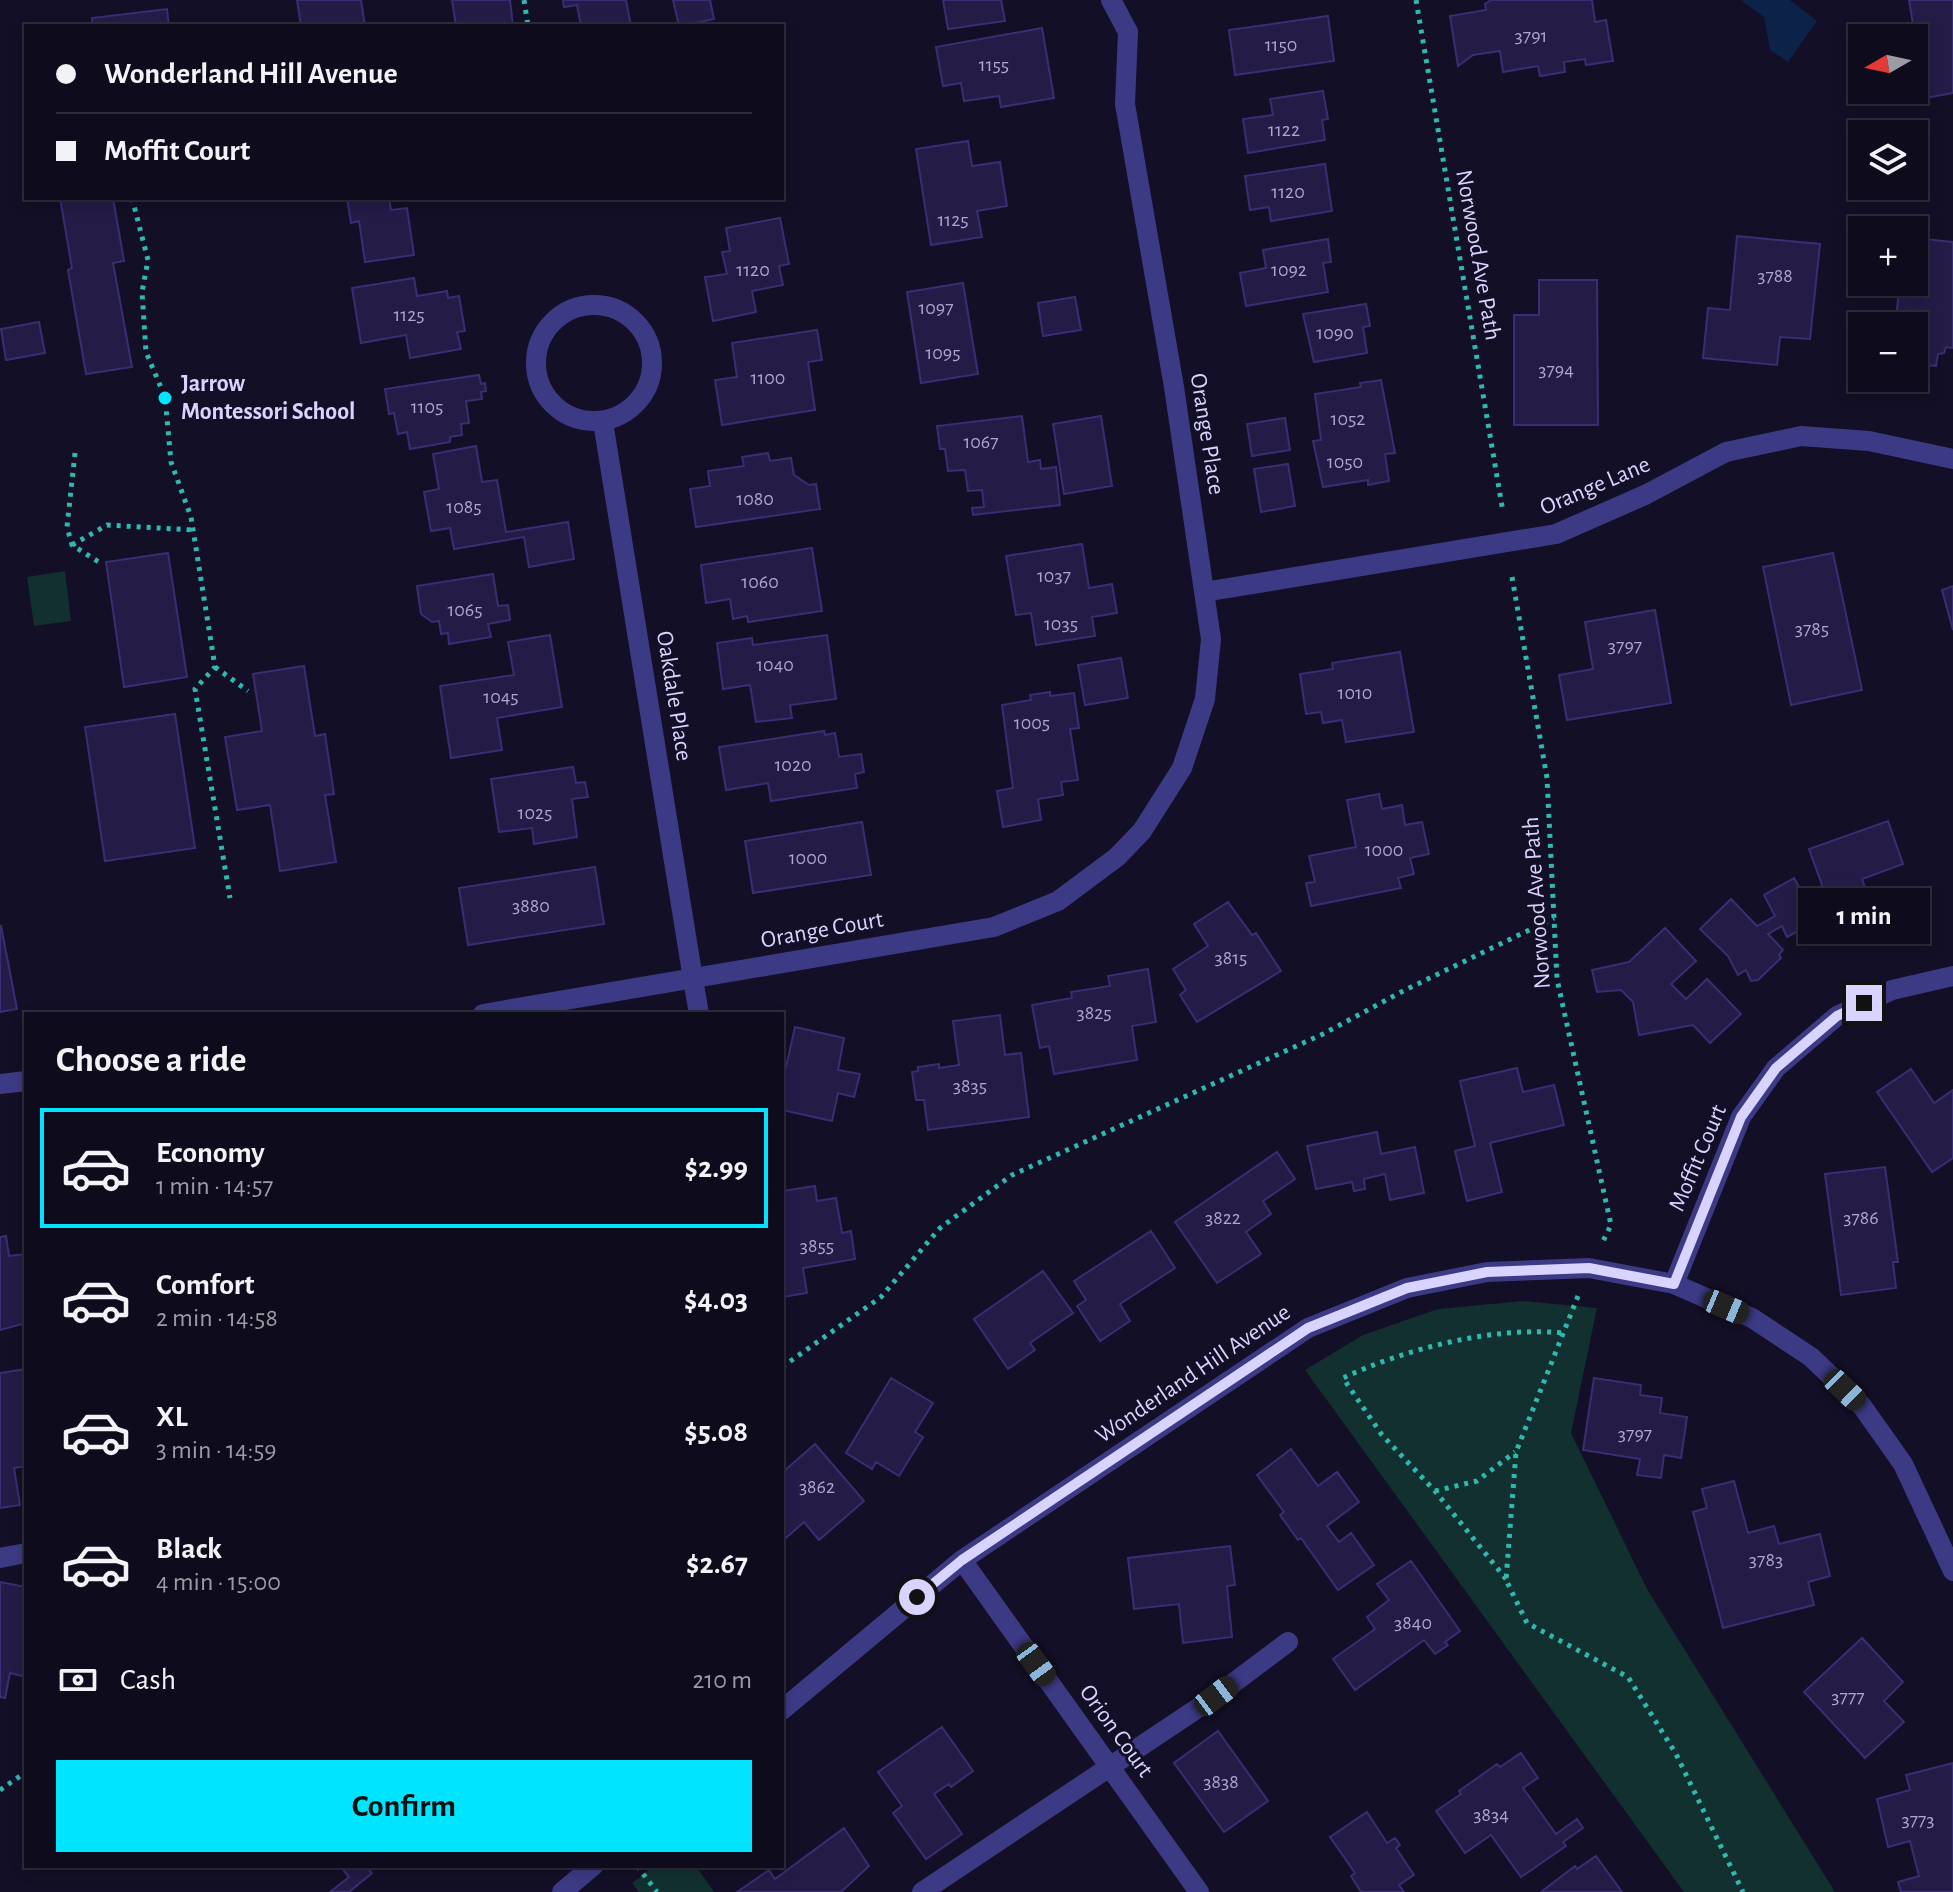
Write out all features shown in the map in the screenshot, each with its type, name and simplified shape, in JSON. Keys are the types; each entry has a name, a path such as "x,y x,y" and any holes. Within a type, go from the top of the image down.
{"street":[{"name":"Orange Place","path":"1111,0 1128,32 1125,104 1174,387 1211,639 1205,699 1182,768 1142,831"},
{"path":"582,306 611,307 629,316 643,330 651,348 653,368 648,387 637,404 621,416 603,422 585,422 567,416 553,405 542,390 536,373 542,337 553,322 582,306"},
{"name":"Oakdale Place","path":"603,422 699,1012"},
{"name":"Orange Lane","path":"1204,592 1556,534 1645,495 1726,452 1801,436 1869,441 1953,459"},
{"name":"Orange Court","path":"495,1012 994,927 1058,901 1117,857 1142,831"},
{"name":"Moffit Court","path":"1674,1284 1741,1117 1776,1068 1837,1016 1892,990 1953,976"},
{"path":"0,1084 24,1081"},
{"name":"Wonderland Hill Avenue","path":"784,1708 962,1560 1308,1328 1407,1288 1487,1272 1589,1268 1674,1284 1752,1318 1811,1357 1862,1406 1903,1464 1953,1571"},
{"path":"0,1558 24,1553"},
{"name":"Orion Court","path":"962,1560 1199,1892"},
{"path":"922,1892 1216,1696 1288,1642"},
{"path":"562,1892 591,1868"}],"path":[{"path":"524,0 528,24"},
{"name":"Norwood Ave Path","path":"1416,0 1504,517"},
{"path":"133,200 148,260 142,292 146,352 165,397 171,462 191,517 215,667 248,691"},
{"path":"75,453 67,527 72,545 102,564"},
{"path":"72,545 107,525 193,530"},
{"name":"Norwood Ave Path","path":"1512,577 1547,778 1557,979 1611,1225 1589,1268 1516,1452"},
{"path":"215,667 195,689 230,898"},
{"path":"784,1366 881,1297 940,1228 1012,1175 1323,1034 1405,990 1554,918"},
{"path":"1563,1333 1516,1334 1439,1344 1378,1362 1343,1378 1382,1435 1435,1491 1506,1580 1527,1623 1628,1677 1676,1754 1743,1892"},
{"path":"1435,1491 1477,1481 1516,1452"},
{"path":"1506,1580 1516,1452"},
{"path":"0,1790 24,1773"},
{"path":"639,1868 657,1892"}],"green space":[{"path":"65,571 71,621 34,626 27,577"},
{"path":"1523,1301 1597,1308 1571,1433 1647,1589 1835,1892 1684,1892 1305,1370 1363,1335 1438,1309"},
{"path":"651,1868 697,1868 714,1892 639,1892 632,1883"}],"water":[{"path":"1741,0 1790,0 1817,21 1788,62 1770,50 1764,17"}],"building":[{"path":"297,0 361,0 365,24 301,24"},
{"path":"452,0 510,0 513,24 456,24"},
{"path":"563,0 626,0 631,24 581,24 577,5 564,7"},
{"path":"673,0 710,0 714,19 679,24"},
{"path":"943,0 1001,0 1005,21 948,29"},
{"path":"1491,0 1592,0 1595,22 1606,20 1613,61 1586,65 1585,59 1564,62 1565,72 1540,76 1538,66 1503,72 1500,51 1473,55 1458,66 1450,16 1486,10 1485,4"},
{"path":"1909,0 1953,0 1953,93 1928,97 1928,24 1913,24"},
{"path":"167,9 169,24 93,24 92,18"},
{"path":"1328,16 1334,61 1235,75 1229,30"},
{"path":"1042,28 1054,98 1001,107 999,96 964,101 961,83 943,86 936,47"},
{"path":"1323,91 1328,119 1322,120 1325,140 1248,153 1243,119 1273,115 1270,99"},
{"path":"968,141 972,166 1000,162 1007,206 977,211 982,237 931,245 916,149"},
{"path":"1325,164 1332,211 1271,221 1269,207 1250,210 1245,176"},
{"path":"60,200 113,200 124,261 113,263 132,367 86,374 68,270 72,268"},
{"path":"347,200 389,200 391,210 407,208 414,255 365,262 359,221 351,223"},
{"path":"780,218 789,264 779,266 783,285 752,291 756,312 713,321 705,277 727,274 722,252 730,251 726,228"},
{"path":"1737,236 1820,244 1810,339 1780,337 1777,365 1703,358 1708,308 1730,310"},
{"path":"1328,239 1331,262 1323,263 1328,292 1246,306 1240,273 1266,268 1263,250"},
{"path":"1928,239 1953,242 1953,348 1946,347 1944,353 1938,354 1936,366 1928,365 1928,312 1897,312 1898,296 1928,296"},
{"path":"414,278 417,296 447,291 448,298 459,296 465,331 457,332 461,349 410,358 406,335 361,343 352,288"},
{"path":"1539,280 1597,280 1598,425 1514,425 1514,315 1539,315"},
{"path":"963,283 978,374 921,383 907,292"},
{"path":"1075,297 1081,330 1043,336 1038,303"},
{"path":"1366,304 1370,326 1363,327 1367,353 1314,362 1303,314"},
{"path":"39,322 45,353 6,360 1,329"},
{"path":"817,330 822,360 808,362 815,410 722,425 715,380 737,377 732,343"},
{"path":"479,375 486,391 481,392 482,399 466,401 469,423 461,424 462,435 450,437 450,442 410,449 407,432 398,434 394,413 389,414 385,389"},
{"path":"1381,380 1395,453 1385,454 1389,481 1368,485 1368,480 1323,487 1313,441 1321,440 1315,394 1361,387 1360,383"},
{"path":"1022,416 1028,462 1040,460 1041,469 1056,467 1060,505 973,515 972,508 984,507 982,490 968,491 965,470 948,471 945,449 940,449 937,426"},
{"path":"1101,416 1112,486 1064,494 1053,424"},
{"path":"1285,418 1290,450 1252,456 1247,424"},
{"path":"476,446 482,482 497,480 506,532 568,522 574,559 529,567 524,537 454,549 450,528 431,531 424,492 439,489 433,454"},
{"path":"768,453 770,461 791,458 794,475 809,485 816,484 820,509 696,527 690,489 710,486 708,471 744,466 742,457"},
{"path":"1288,464 1295,506 1261,512 1254,469"},
{"path":"1082,544 1089,588 1112,584 1117,613 1092,617 1095,636 1036,645 1031,613 1016,615 1006,556"},
{"path":"812,548 822,611 748,622 747,616 733,619 730,599 706,603 701,565"},
{"path":"168,553 187,677 124,687 106,562"},
{"path":"1833,553 1862,690 1791,705 1763,567"},
{"path":"493,574 498,606 508,605 510,620 488,624 491,637 449,644 448,633 441,634 439,621 432,622 421,614 417,586"},
{"path":"1953,586 1953,630 1942,590"},
{"path":"1655,610 1671,703 1567,720 1559,675 1593,669 1585,622"},
{"path":"550,635 562,707 497,718 502,750 451,758 440,686 514,675 508,642"},
{"path":"827,635 836,699 790,705 792,718 756,722 750,685 723,689 717,643 752,638 753,645"},
{"path":"1400,652 1414,732 1346,742 1342,720 1323,723 1321,712 1306,714 1300,674 1333,669 1332,663"},
{"path":"1121,658 1128,698 1085,705 1078,665"},
{"path":"304,666 315,736 325,734 334,794 325,795 336,862 280,871 270,805 237,810 225,737 262,731 253,674"},
{"path":"1050,692 1050,696 1074,693 1079,728 1070,729 1078,780 1061,782 1063,795 1038,799 1041,820 1003,827 997,791 1013,788 1002,705 1031,700 1030,695"},
{"path":"175,714 195,848 105,861 85,727"},
{"path":"824,731 825,735 835,733 839,757 861,754 864,772 855,774 857,788 771,801 768,783 726,790 719,747"},
{"path":"573,767 576,783 585,782 588,797 572,799 577,837 534,844 532,828 499,832 491,779"},
{"path":"1379,794 1382,809 1402,805 1405,825 1422,822 1429,854 1410,858 1414,874 1398,878 1401,888 1311,906 1306,883 1315,882 1309,856 1356,847 1347,800"},
{"path":"1888,821 1903,864 1862,879 1871,905 1834,918 1809,849"},
{"path":"862,822 871,875 753,893 745,841"},
{"path":"595,867 604,924 468,945 459,888"},
{"path":"1794,878 1818,920 1787,937 1782,926 1768,934 1783,950 1779,955 1781,958 1758,980 1751,981 1746,970 1738,975 1728,956 1700,929 1731,899 1757,926 1775,916 1764,895"},
{"path":"1228,902 1252,935 1256,933 1281,971 1197,1022 1180,995 1186,990 1173,969 1208,946 1194,924"},
{"path":"0,927 17,1009 0,1012"},
{"path":"1665,928 1696,961 1671,984 1686,999 1707,979 1741,1014 1710,1043 1693,1025 1639,1035 1633,1002 1621,990 1597,992 1592,970 1629,962"},
{"path":"1148,969 1156,1022 1132,1026 1137,1060 1054,1074 1049,1046 1040,1048 1032,1005 1072,998 1071,992 1110,986 1108,976"},
{"path":"1000,1015 1005,1055 1021,1053 1029,1117 928,1130 924,1100 916,1100 912,1072 918,1071 918,1067 959,1065 953,1021"},
{"path":"795,1027 844,1038 838,1070 860,1074 854,1097 838,1093 832,1121 784,1110 784,1076"},
{"path":"1517,1068 1523,1092 1554,1085 1564,1125 1490,1143 1502,1192 1467,1201 1455,1151 1475,1146 1460,1081"},
{"path":"1911,1069 1934,1103 1953,1090 1953,1158 1932,1172 1877,1092"},
{"path":"1377,1132 1381,1154 1415,1147 1424,1193 1390,1200 1385,1174 1364,1179 1365,1189 1354,1191 1352,1182 1316,1189 1307,1146"},
{"path":"1277,1152 1295,1179 1263,1201 1271,1214 1246,1232 1261,1254 1217,1283 1175,1222"},
{"path":"1885,1167 1898,1262 1893,1262 1896,1288 1841,1295 1825,1174"},
{"path":"815,1186 817,1201 836,1198 842,1233 851,1231 855,1259 803,1268 807,1293 784,1297 784,1191"},
{"path":"1151,1231 1175,1268 1120,1304 1130,1321 1100,1341 1077,1306 1086,1300 1074,1281"},
{"path":"6,1236 9,1256 24,1254 24,1324 0,1330 0,1237"},
{"path":"1043,1271 1073,1313 1030,1343 1035,1350 1008,1369 974,1319"},
{"path":"24,1369 24,1466 14,1468 20,1505 0,1508 0,1373"},
{"path":"891,1378 933,1403 915,1432 923,1437 899,1476 876,1462 872,1469 846,1453"},
{"path":"1594,1378 1641,1385 1640,1395 1662,1398 1660,1413 1687,1417 1681,1458 1664,1455 1661,1478 1637,1475 1640,1459 1583,1450"},
{"path":"815,1444 864,1501 819,1540 804,1522 786,1538 784,1471"},
{"path":"1291,1449 1318,1486 1337,1472 1359,1502 1327,1526 1339,1542 1351,1533 1374,1565 1338,1590 1301,1538 1298,1540 1280,1515 1284,1512 1257,1475"},
{"path":"1734,1481 1748,1533 1774,1526 1779,1544 1820,1534 1830,1576 1808,1582 1814,1605 1723,1628 1693,1512 1707,1508 1702,1489"},
{"path":"1230,1546 1235,1585 1227,1586 1232,1637 1183,1643 1179,1604 1134,1609 1128,1558"},
{"path":"1411,1561 1460,1631 1435,1654 1424,1640 1355,1690 1333,1659 1375,1629 1367,1617 1389,1600 1377,1584"},
{"path":"0,1582 24,1587 24,1676 10,1673 5,1698 0,1697"},
{"path":"1862,1638 1903,1682 1884,1701 1904,1722 1865,1758 1804,1692"},
{"path":"942,1727 973,1771 951,1787 949,1784 934,1794 962,1834 926,1859 893,1813 902,1806 878,1772"},
{"path":"1218,1731 1268,1801 1224,1832 1174,1763"},
{"path":"1521,1753 1538,1778 1523,1788 1556,1834 1577,1819 1583,1828 1563,1842 1566,1846 1521,1877 1491,1835 1465,1853 1436,1811 1497,1764 1500,1767"},
{"path":"1953,1763 1953,1892 1901,1892 1898,1882 1919,1876 1910,1841 1888,1847 1877,1799 1910,1790 1906,1775"},
{"path":"1367,1812 1387,1843 1395,1838 1400,1845 1396,1848 1414,1875 1399,1885 1404,1892 1361,1892 1351,1876 1355,1873 1330,1837"},
{"path":"844,1828 869,1866 841,1892 737,1892 769,1870 775,1879"},
{"path":"1596,1856 1622,1892 1541,1892 1575,1866 1577,1869"},
{"path":"342,1868 368,1868 372,1873 349,1892 330,1892 349,1877"}],"place":[{"name":"Jarrow Montessori School","path":"165,398"}],"route":[{"path":"917,1597 962,1560 1308,1328 1407,1288 1487,1272 1589,1268 1674,1284 1741,1117 1776,1068 1837,1016 1864,1003"}]}
